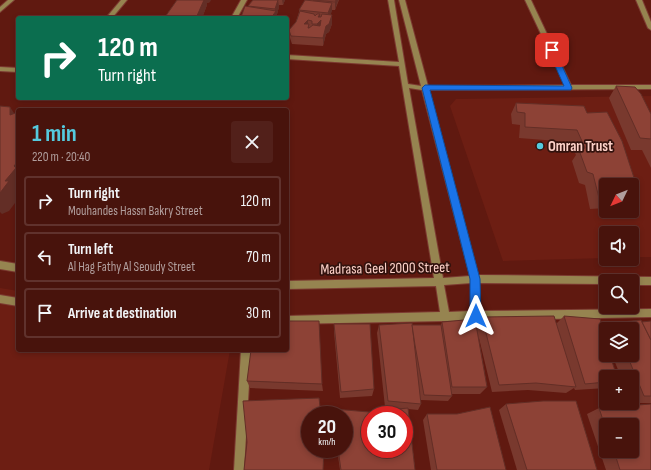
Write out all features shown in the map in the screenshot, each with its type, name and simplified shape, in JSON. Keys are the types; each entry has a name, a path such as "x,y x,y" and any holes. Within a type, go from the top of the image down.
{"street":[{"path":"0,10 12,0"},
{"path":"111,16 124,0"},
{"path":"235,16 244,0"},
{"path":"391,0 407,86 438,282 445,316"},
{"path":"402,0 475,279 476,316"},
{"path":"528,0 569,88"},
{"path":"639,0 651,28"},
{"path":"289,57 402,64"},
{"path":"0,69 16,70"},
{"path":"407,86 425,88 651,87"},
{"path":"0,265 16,268"},
{"name":"Madrasa Geel 2000 Street","path":"289,285 438,282 475,279 651,281"},
{"path":"0,299 16,302"},
{"path":"289,320 445,316 651,314"},
{"path":"239,470 246,352"}],"shaded area":[{"name":"Omran Trust","path":"651,96 651,257 639,257 639,226 599,226 599,258 503,261 450,106 456,99"},
{"path":"0,288 16,291 16,352 230,352 209,470 0,470"}],"building":[{"path":"177,0 204,0 197,16 166,16"},
{"path":"253,0 278,0 275,9 248,6"},
{"path":"305,0 332,3 328,13 299,10"},
{"path":"313,0 336,0 335,2"},
{"path":"245,6 276,11 272,16 241,16"},
{"path":"300,11 314,14 315,16 320,14 318,17 321,17 322,14 332,15 329,24 326,26 323,38 291,36 289,30 296,22","holes":["308,20 312,21 312,24 317,24 321,20 320,26 313,25 308,28 309,24 304,24"]},
{"path":"616,86 635,87 641,94 651,114 651,139 640,138"},
{"path":"516,103 584,106 587,113 607,112 622,141 634,178 599,178 599,198 593,174 587,172 579,150 585,148 577,130 525,127 525,113 517,112"},
{"path":"0,106 10,107 10,115 16,113 16,164 14,166 16,168 5,181 9,181 0,193"},
{"path":"554,316 576,387 536,383 499,385 482,317"},
{"path":"564,316 600,319 599,362 612,362 615,370 599,370 599,383 585,384"},
{"path":"475,319 487,387 452,387 442,322"},
{"path":"641,320 651,340 651,396 644,396 639,384 639,370 633,370 630,362 639,362 639,322 622,322"},
{"path":"289,321 319,321 322,384 247,381 251,352 289,352"},
{"path":"651,321 651,340 642,322"},
{"path":"412,323 421,404 388,401 379,325"},
{"path":"334,324 370,324 374,389 341,392"},
{"path":"412,325 441,325 452,396 424,395"},
{"path":"319,398 320,406 301,406 301,458 324,458 323,470 244,470 247,442 243,401"},
{"path":"543,401 576,401 597,470 527,470 506,404"},
{"path":"651,404 651,470 620,470 616,458 639,458 639,418 602,418 600,410 639,410 639,405"},
{"path":"490,407 506,470 437,470 427,414 457,414"},
{"path":"353,411 361,411 361,458 413,458 413,452 415,470 341,470 339,458 353,458"}],"place":[{"name":"Omran Trust","path":"540,146"}],"route":[{"path":"476,316 475,279 425,88 569,88 552,50"}]}
